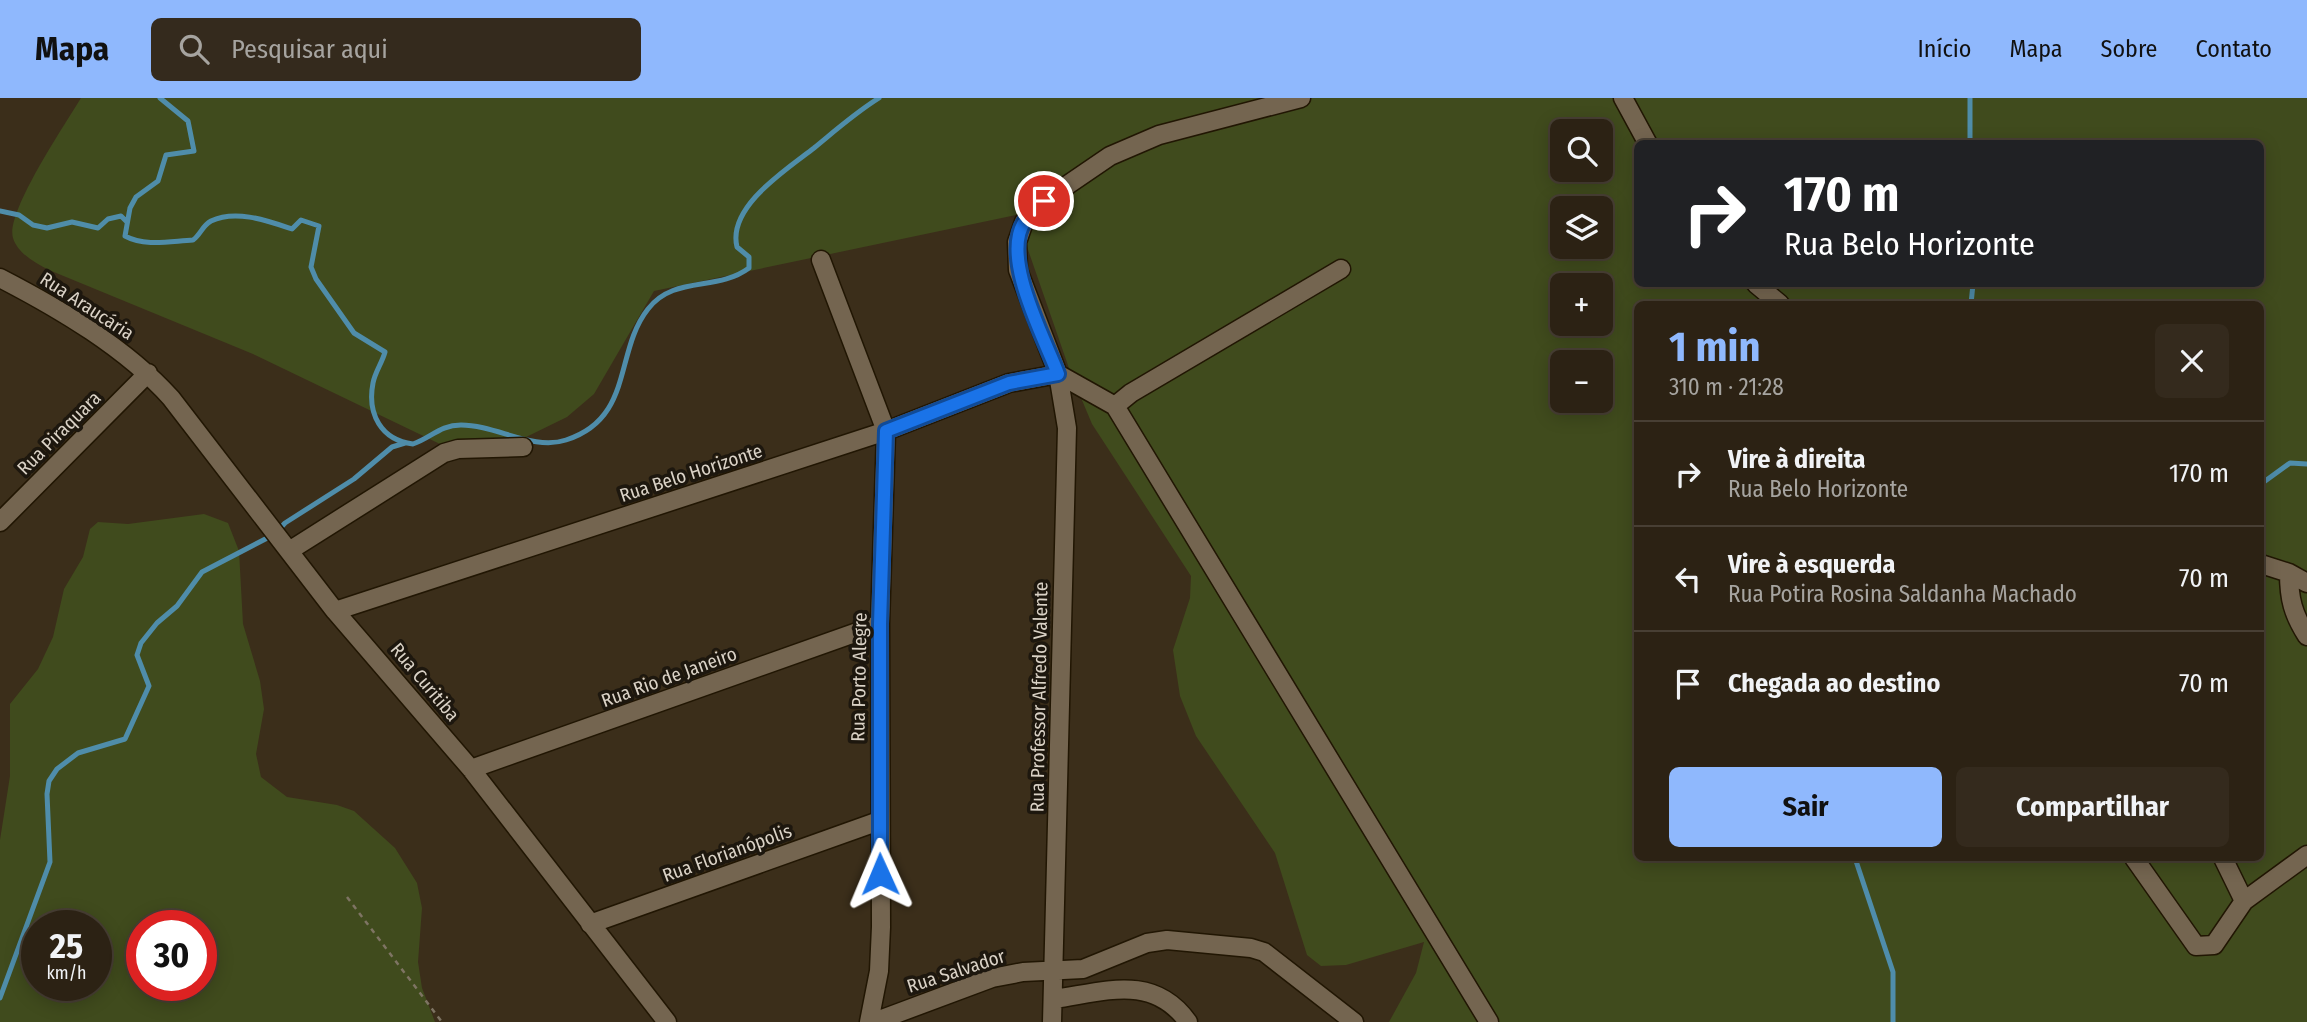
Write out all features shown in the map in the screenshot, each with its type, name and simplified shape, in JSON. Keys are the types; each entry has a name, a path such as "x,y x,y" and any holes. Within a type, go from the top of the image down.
{"street":[{"name":"Rua Professor Alfredo Valente","path":"1052,1022 1067,428 1058,374 1018,270 1017,242 1024,222 1044,201 1111,156 1159,135 1301,98"},
{"path":"1623,98 1646,140"},
{"name":"Rua Porto Alegre","path":"821,260 886,431 880,624 881,938 871,1022"},
{"path":"1115,407 1131,393 1341,269"},
{"name":"Rua Araucária","path":"0,278 40,298 148,373"},
{"path":"1760,287 1776,301"},
{"name":"Rua Piraquara","path":"0,522 148,373"},
{"name":"Rua Curitiba","path":"148,373 172,398 335,611 471,769 667,1022"},
{"path":"1058,374 1115,407 1489,1022"},
{"name":"Rua Belo Horizonte","path":"335,611 886,431 1009,383 1058,374"},
{"path":"289,551 444,453 458,449 523,447"},
{"path":"2264,566 2289,573 2307,583"},
{"path":"2289,573 2289,598 2294,616 2307,636"},
{"name":"Rua Rio de Janeiro","path":"471,769 880,624"},
{"name":"Rua Florianópolis","path":"590,924 879,821"},
{"path":"2136,861 2196,946 2214,945 2244,901 2307,855"},
{"path":"2224,861 2244,901"},
{"name":"Rua Salvador","path":"871,1022 992,978 1083,970 1147,943 1167,940 1251,948 1264,952 1354,1022"},
{"path":"1054,999 1129,988 1150,991 1168,999 1188,1022"}],"path":[{"path":"346,897 416,984 442,1022"}],"green space":[{"path":"81,98 2307,98 2307,1022 1389,1022 1416,973 1424,942 1346,965 1321,966 1307,955 1275,853 1196,736 1180,696 1173,650 1190,598 1191,576 1092,424 1071,374 1016,215 654,291 594,394 567,417 520,440 466,450 440,444 253,354 33,261 15,244 13,238 13,226 27,189"},
{"path":"204,514 228,523 239,551 243,624 260,681 264,709 256,754 261,777 287,797 337,805 354,811 395,848 417,883 422,908 418,962 422,988 435,1022 0,1022 0,840 10,776 10,704 38,669 53,637 64,589 83,557 90,529 98,522 128,524"}],"waterway":[{"path":"160,98 188,121 194,151 166,155 158,181 136,197 130,208 125,236 150,242 193,240 211,221 231,216 252,218 292,229 301,220 319,226 311,267 316,279 354,333 385,352 373,383 372,405 375,415 379,424 392,437 413,444 441,429 461,425 553,443 588,430 603,416 613,400 630,345 648,309 658,298 670,292 723,280 749,268 749,257 737,247 736,232 750,204 775,178 879,98"},
{"path":"1970,98 1970,140"},
{"path":"0,211 19,215 33,225 47,228 72,222 98,228 108,219 121,216 127,222"},
{"path":"1971,301 1973,287"},
{"path":"0,998 50,862 47,794 49,781 57,769 78,753 125,739 149,686 137,655 141,643 157,623 177,606 202,572 275,534 285,523 354,479 392,447 405,443"},
{"path":"2264,482 2290,463 2307,464"},
{"path":"1856,861 1893,972 1893,1022"}],"route":[{"path":"880,874 880,624 886,431 1009,383 1032,376 1058,374 1018,270 1017,242 1024,222 1044,201"}]}
